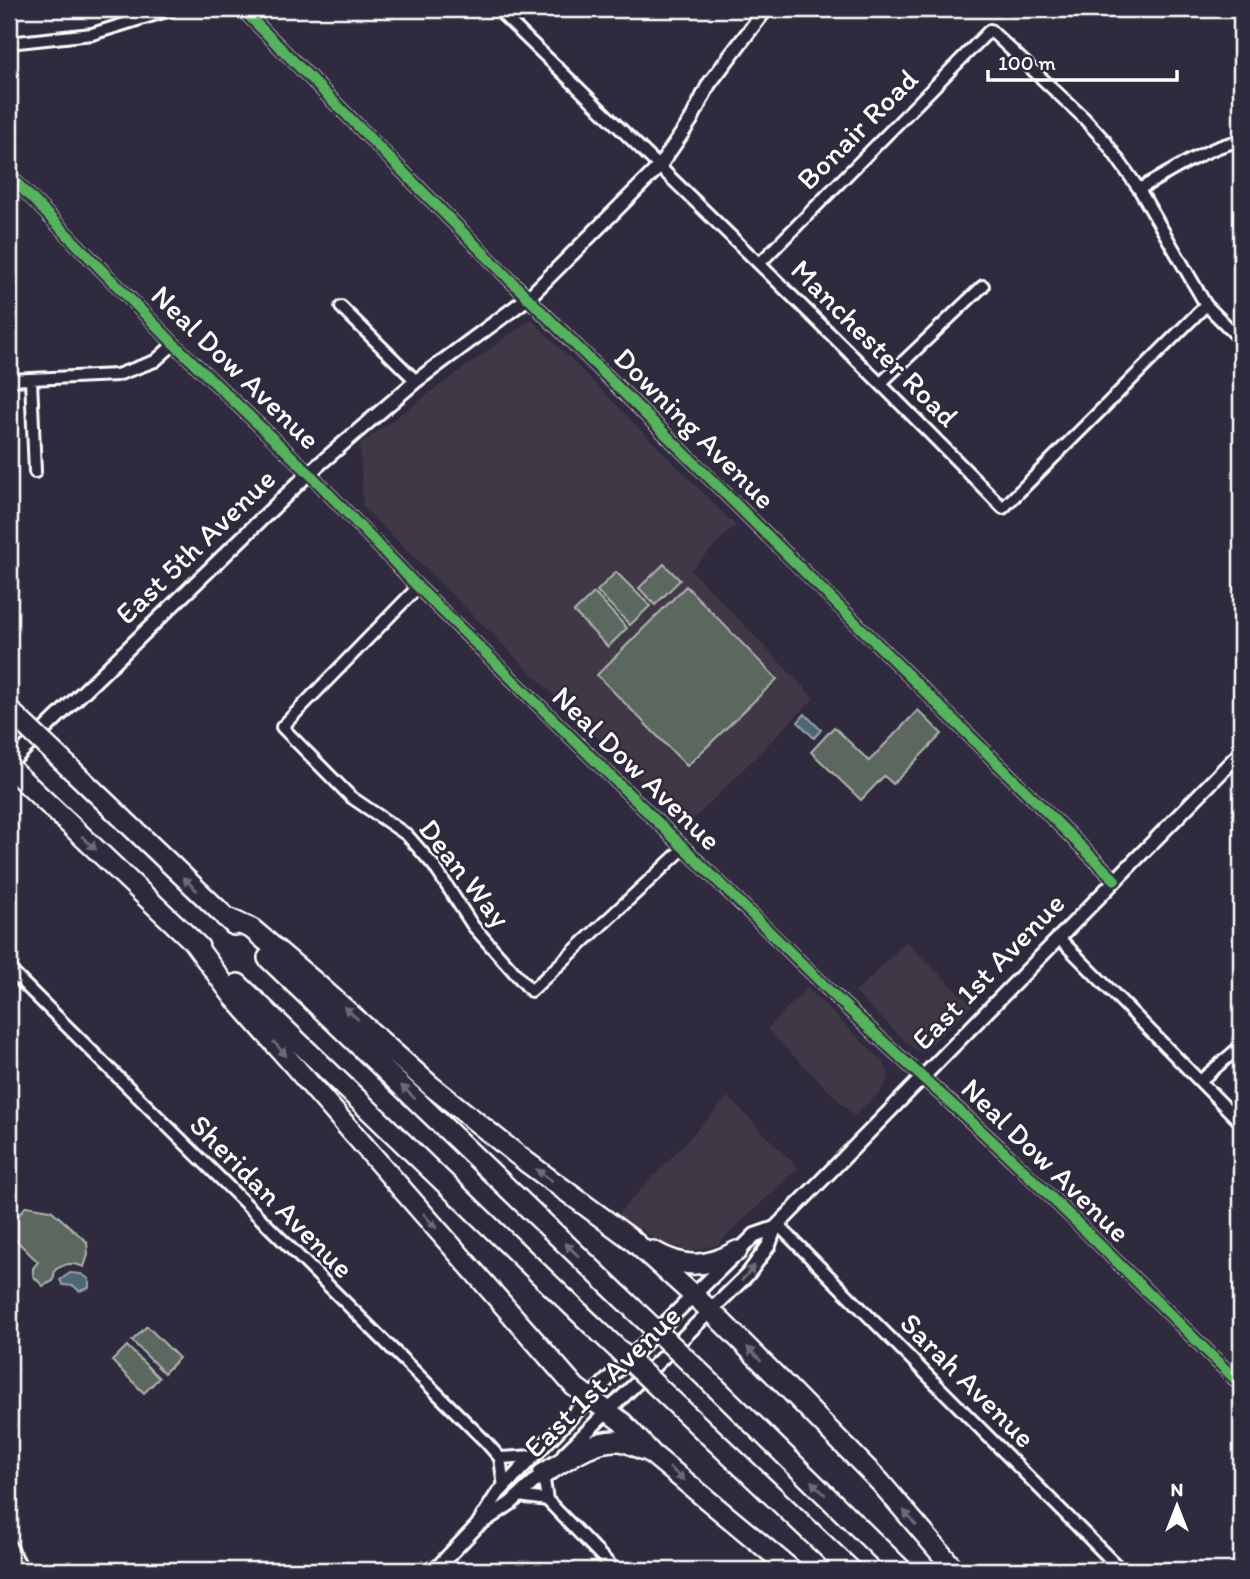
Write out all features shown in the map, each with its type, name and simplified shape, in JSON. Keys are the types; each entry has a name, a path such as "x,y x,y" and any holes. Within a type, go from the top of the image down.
{"highway":[{"path":"9,710 707,1379 902,1570"},
{"path":"9,765 590,1324 851,1570"},
{"path":"225,917 252,929 430,1085 525,1161 631,1239 712,1312 880,1482 955,1570"},
{"path":"191,939 242,1007 575,1387 622,1422 652,1454 792,1570"},
{"path":"631,1239 681,1264 708,1264 737,1251"},
{"path":"543,1474 594,1445 608,1441 625,1442 652,1454"}],"street":[{"path":"9,43 92,34 173,9"},
{"name":"Downing Avenue","path":"242,9 528,298 1115,880"},
{"name":"East 5th Avenue","path":"9,765 309,473 416,381 528,298 659,167 691,120 709,85 766,9"},
{"name":"Manchester Road","path":"503,15 760,263 1003,508 1206,305"},
{"name":"Bonair Road","path":"760,263 990,30 1083,117 1105,141 1139,189"},
{"path":"1241,141 1215,149 1139,189 1206,305 1241,340"},
{"name":"Neal Dow Avenue","path":"9,175 174,344 309,473 418,587 902,1061 1018,1166 1241,1385"},
{"path":"881,383 983,286"},
{"path":"341,307 416,381"},
{"path":"9,380 117,375 155,360 174,344"},
{"path":"31,380 35,472"},
{"name":"Dean Way","path":"418,587 282,727 351,797 407,835 434,866 473,926 531,991 684,848"},
{"name":"East 1st Avenue","path":"435,1570 477,1526 504,1487 590,1397 737,1251 755,1235 776,1226 1241,752"},
{"path":"1058,937 1241,1123"},
{"name":"Sheridan Avenue","path":"9,969 456,1411 500,1458"},
{"path":"1200,1081 1241,1046"},
{"name":"East 1st Avenue","path":"477,1526 519,1496 712,1312 748,1274 769,1245 776,1226"},
{"name":"Sarah Avenue","path":"776,1226 1121,1570"},
{"path":"504,1487 500,1458 533,1456"},
{"path":"543,1474 547,1500 615,1570"},
{"path":"519,1496 547,1500"},
{"path":"9,1544 23,1570"}],"shaded area":[{"path":"531,319 735,525 691,570 814,698 687,826 363,507 360,444"},
{"path":"906,942 972,1005 921,1052 914,1049 855,993"},
{"path":"807,988 883,1062 888,1072 888,1081 880,1092 854,1116 767,1029"},
{"path":"728,1097 798,1168 717,1245 690,1251 656,1240 617,1215"}],"green space":[{"path":"664,564 680,580 655,605 639,588"},
{"path":"616,572 650,606 630,625 597,591"},
{"path":"686,586 777,679 687,766 597,675"},
{"path":"594,593 627,628 608,647 574,612"},
{"path":"918,710 942,734 893,784 884,776 861,800 811,752 834,727 869,761"},
{"path":"26,1206 51,1210 87,1242 88,1255 84,1267 72,1264 62,1266 55,1270 53,1281 43,1286 33,1276 33,1268 38,1262 9,1233 9,1228"},
{"path":"147,1326 179,1358 164,1373 132,1341"},
{"path":"127,1346 159,1378 144,1393 112,1361"}],"water":[{"path":"805,714 821,730 814,738 798,722"},
{"path":"70,1273 81,1274 89,1279 89,1288 79,1291 74,1286 63,1285 60,1280"}],"cycle path":[{"path":"242,9 528,298 1115,880"},
{"path":"9,175 174,344 309,473 418,587 838,999 1018,1165 1241,1385"}]}
